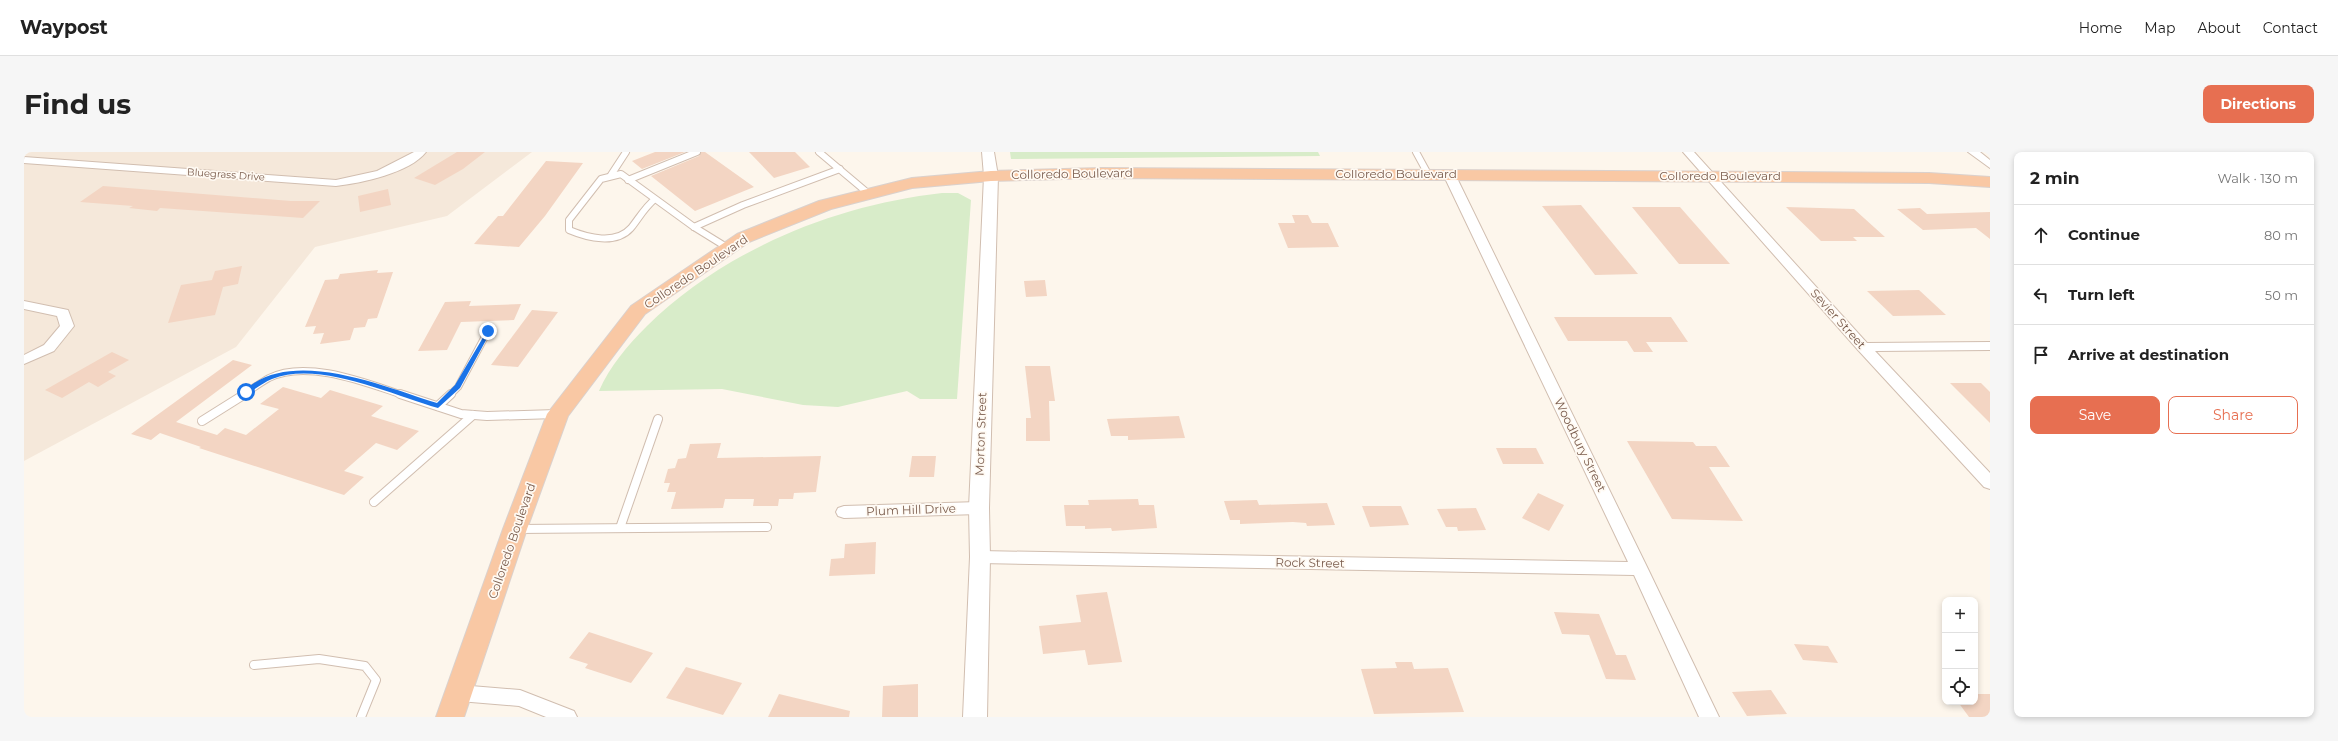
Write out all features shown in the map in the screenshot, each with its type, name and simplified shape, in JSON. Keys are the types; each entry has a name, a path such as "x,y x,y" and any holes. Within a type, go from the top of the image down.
{"highway":[{"name":"Colloredo Boulevard","path":"450,717 515,529 558,414 638,310 743,238 825,205 912,183 991,176 1102,173 1929,178 1990,182"}],"street":[{"name":"Bluegrass Drive","path":"24,160 336,183 362,180 391,169 421,152"},
{"name":"Morton Street","path":"975,717 980,557 979,508 991,176 988,152"},
{"name":"Sevier Street","path":"1688,152 1863,348 1990,483"},
{"path":"1973,152 1990,165"},
{"name":"Woodbury Street","path":"1448,174 1640,569 1709,717"},
{"path":"24,305 63,313 67,326 48,348 24,360"},
{"path":"1863,348 1990,346"},
{"name":"Plum Hill Drive","path":"844,512 979,508"},
{"name":"Rock Street","path":"980,557 1640,569"},
{"path":"459,693 520,698 567,717"}],"lane":[{"path":"612,175 626,152"},
{"path":"628,180 697,152"},
{"path":"819,152 869,194"},
{"path":"1416,152 1428,174"},
{"path":"694,227 743,205 840,170"},
{"path":"655,199 645,206 628,231 622,236 581,236 569,230 569,220 601,179 620,174 628,180 655,199 694,227 728,248"},
{"path":"438,406 458,387 488,331"},
{"path":"202,421 270,378 286,373 308,372 346,376 461,414 558,414"},
{"path":"374,502 473,415"},
{"path":"620,528 658,419"},
{"path":"515,529 767,527"},
{"path":"254,665 319,659 365,666 376,680 361,717"}],"shaded area":[{"path":"24,152 532,152 447,216 315,247 236,347 24,461"}],"green space":[{"path":"1010,152 1318,152 1320,156 1011,159"},
{"path":"942,193 958,193 971,200 957,399 920,399 907,391 838,407 803,405 722,389 599,391 608,373 647,326 677,299 711,275 746,254 783,236 822,220 862,208 902,199"}],"building":[{"path":"457,152 485,152 463,169 435,185 414,178"},
{"path":"655,152 685,152 642,169 632,161"},
{"path":"701,152 705,152 754,187 695,211 651,176 699,156"},
{"path":"749,152 795,152 810,167 774,178"},
{"path":"546,161 583,163 545,216 519,247 474,244 498,216 503,216"},
{"path":"103,186 291,201 320,201 303,218 160,208 157,211 129,208 133,206 80,202"},
{"path":"388,189 391,205 360,212 358,196"},
{"path":"1581,205 1638,274 1595,275 1542,206"},
{"path":"1632,207 1680,207 1730,264 1679,264"},
{"path":"1786,207 1854,209 1885,237 1853,237 1857,241 1821,241"},
{"path":"1920,208 1927,214 1990,212 1990,239 1976,228 1923,230 1897,209"},
{"path":"1292,215 1308,215 1312,223 1328,223 1339,247 1288,248 1278,223 1295,223"},
{"path":"242,266 238,284 223,287 215,315 168,323 181,285 212,280 215,271"},
{"path":"378,270 377,273 393,272 377,318 368,319 365,327 354,328 350,340 320,344 324,333 313,334 316,326 305,327 325,280 338,279 340,274"},
{"path":"1045,280 1047,296 1026,297 1024,281"},
{"path":"1919,290 1946,315 1893,316 1867,291"},
{"path":"471,301 469,306 521,304 514,320 461,322 447,350 418,351 445,302"},
{"path":"532,310 558,312 518,367 491,365"},
{"path":"1554,317 1671,317 1688,342 1646,342 1653,352 1634,352 1627,341 1568,341"},
{"path":"112,352 129,360 108,372 116,376 98,387 89,382 62,398 45,390"},
{"path":"233,360 252,365 176,422 217,435 225,428 246,435 279,409 260,404 283,387 321,398 330,390 383,406 371,416 419,431 397,450 376,443 344,471 364,477 344,495 199,448 201,447 160,433 151,440 131,434"},
{"path":"1025,366 1050,366 1055,401 1049,401 1050,441 1026,441 1026,418 1031,418"},
{"path":"1950,383 1981,383 1990,392 1990,423"},
{"path":"1179,416 1185,438 1128,440 1128,436 1111,436 1107,419"},
{"path":"1627,441 1693,442 1696,446 1716,446 1730,467 1709,467 1743,521 1672,519"},
{"path":"721,443 717,458 821,456 816,492 794,493 793,499 779,499 778,506 753,506 754,499 725,499 723,508 671,509 676,492 667,492 670,483 664,483 668,469 675,468 678,459 686,458 690,444"},
{"path":"1496,448 1536,448 1544,464 1503,464"},
{"path":"912,456 936,456 934,477 909,477"},
{"path":"1538,493 1564,505 1549,531 1522,518"},
{"path":"1138,499 1139,505 1154,505 1157,528 1112,531 1111,528 1085,529 1085,526 1066,526 1064,505 1089,505 1088,500"},
{"path":"1257,500 1259,505 1327,503 1335,525 1307,526 1306,523 1293,522 1240,524 1240,520 1230,520 1224,501"},
{"path":"1362,506 1401,506 1409,525 1370,527"},
{"path":"1476,508 1486,530 1458,531 1457,527 1446,527 1437,509"},
{"path":"876,542 875,574 829,576 831,559 844,558 845,544"},
{"path":"1107,592 1122,662 1088,665 1085,650 1043,654 1039,626 1081,622 1076,595"},
{"path":"1554,612 1599,614 1616,655 1626,655 1636,680 1606,679 1589,635 1562,634"},
{"path":"589,632 653,653 631,683 585,668 588,664 569,658"},
{"path":"1794,644 1828,646 1838,663 1803,660"},
{"path":"1395,662 1412,662 1414,669 1448,668 1464,712 1374,714 1361,669 1397,668"},
{"path":"686,667 742,683 723,715 666,698"},
{"path":"918,684 918,717 882,717 883,686"},
{"path":"1771,690 1787,714 1747,716 1732,692"},
{"path":"779,694 850,711 849,717 768,717"},
{"path":"1978,694 1990,694 1990,717 1969,717 1960,705 1978,705"}],"route":[{"path":"246,392 270,378 286,373 308,372 346,376 438,406 458,387 488,331"}]}
